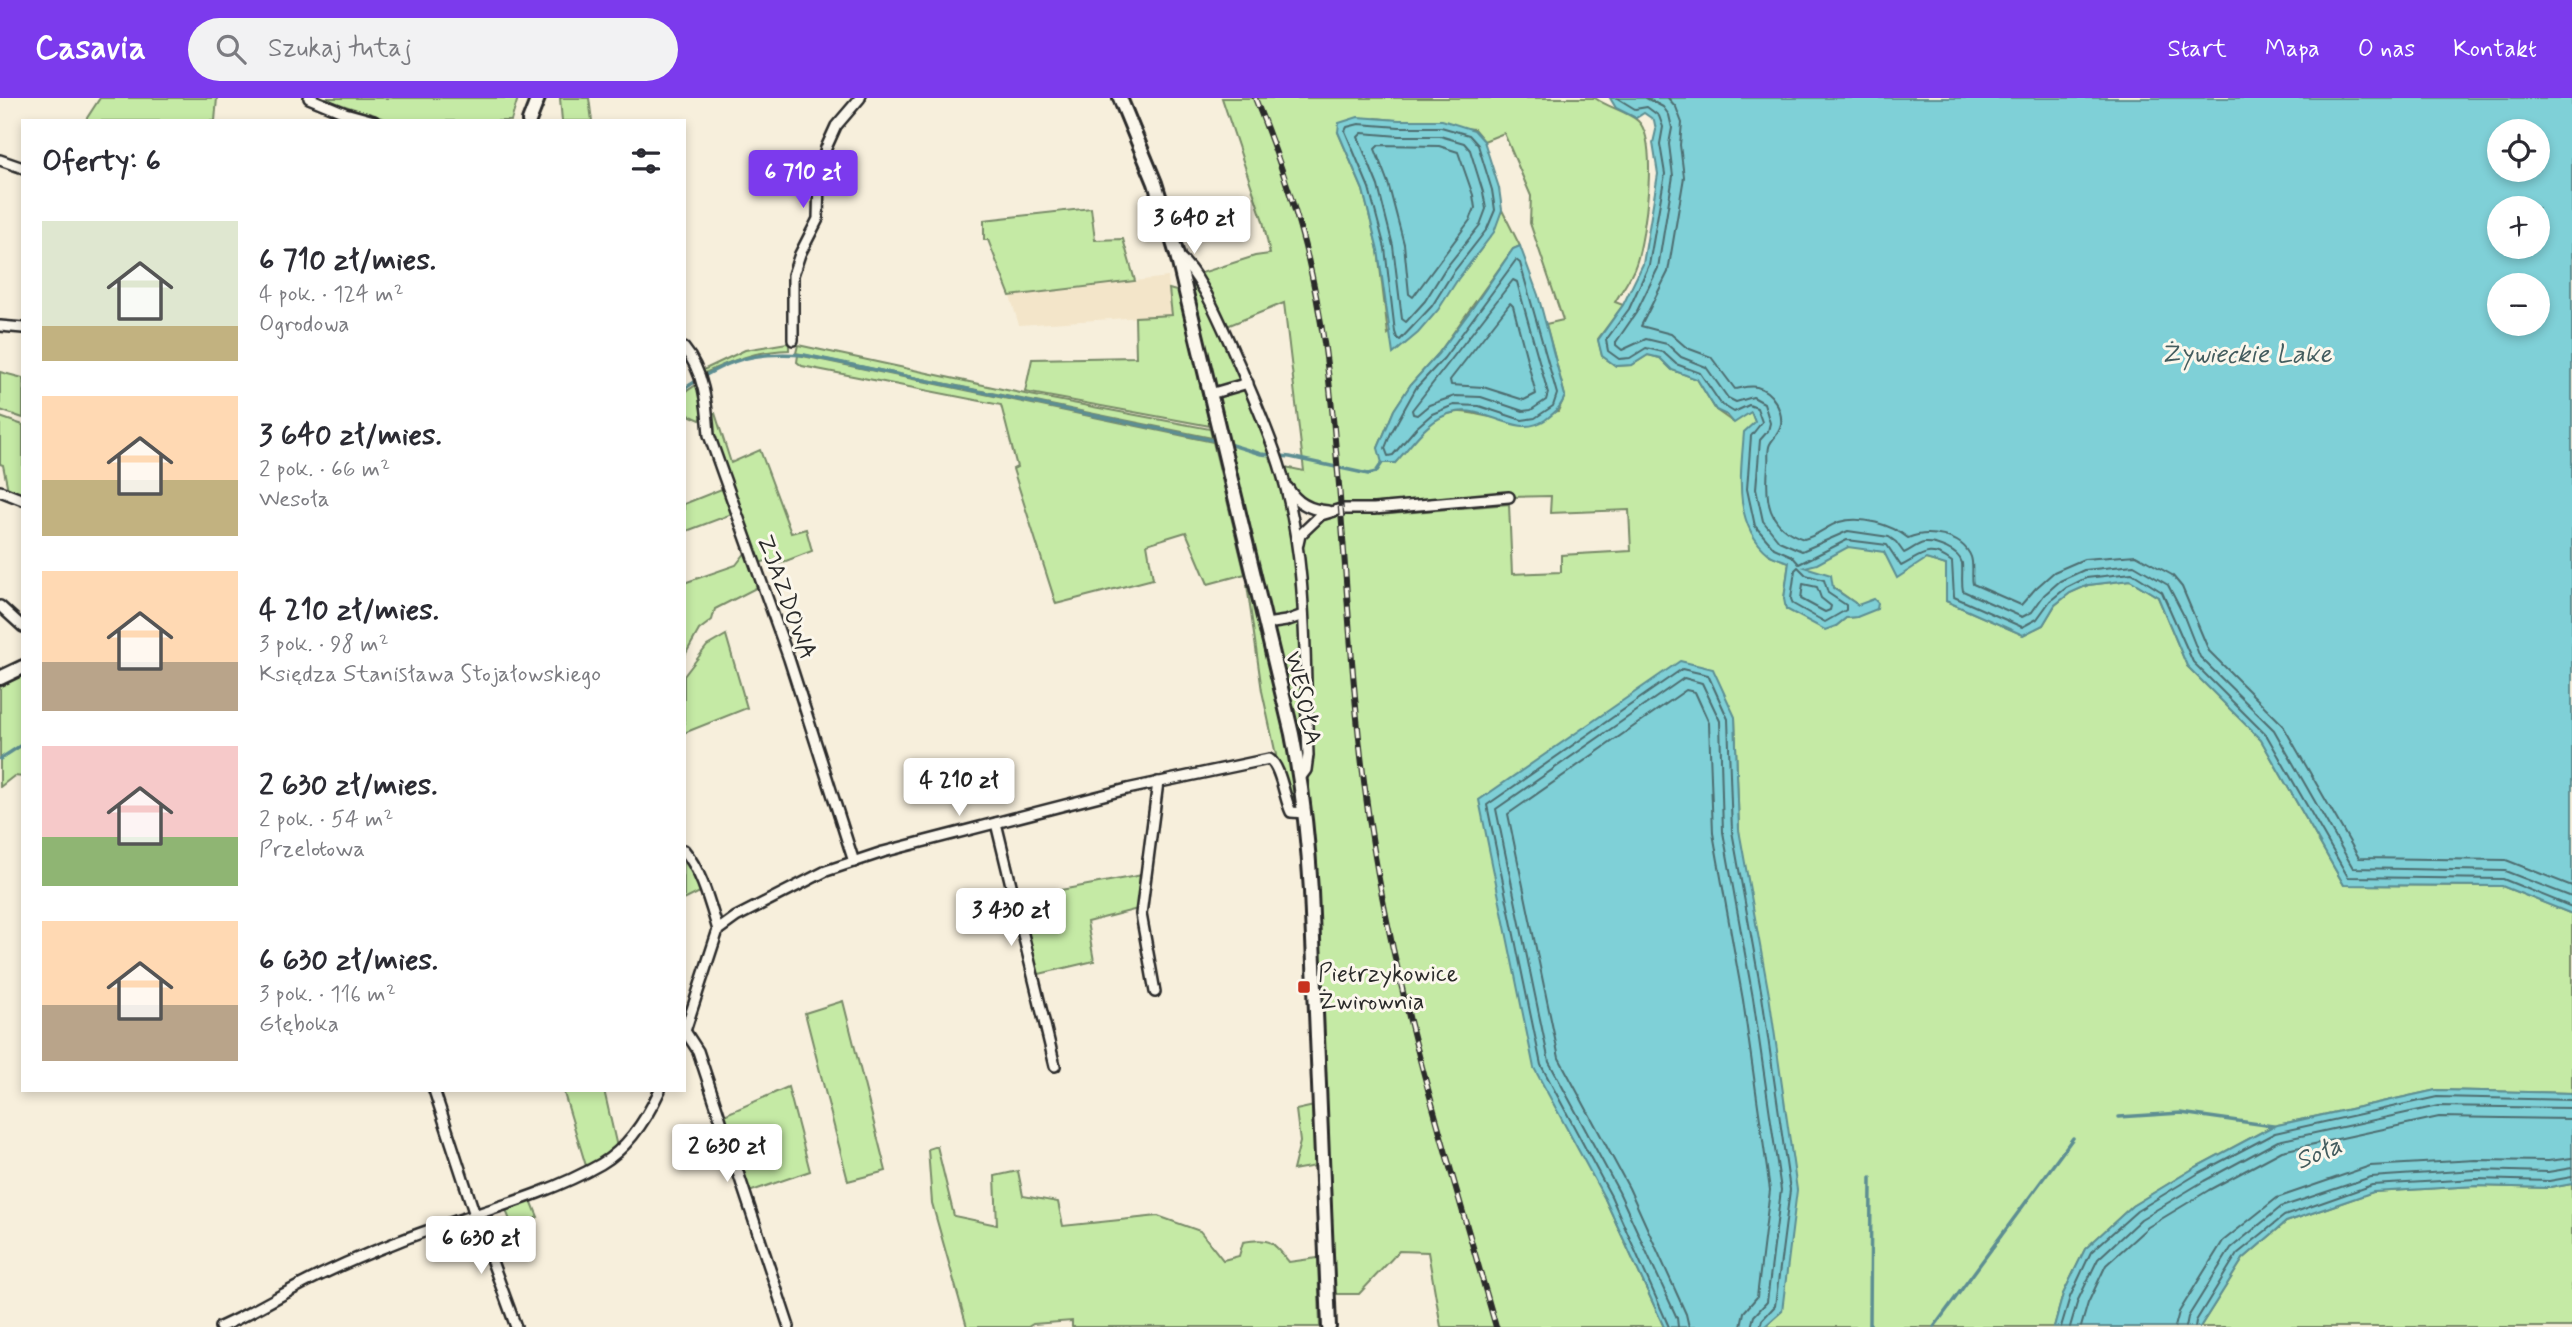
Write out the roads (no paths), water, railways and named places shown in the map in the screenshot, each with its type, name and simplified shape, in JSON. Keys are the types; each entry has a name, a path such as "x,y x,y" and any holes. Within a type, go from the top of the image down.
{"main road":[{"path":"531,119 538,98"},
{"name":"WESOŁA","path":"1120,98 1155,183 1177,255 1266,624 1300,778 1312,919 1329,1327"},
{"path":"0,678 21,668"}],"street":[{"path":"309,98 367,119"},
{"path":"793,340 793,275 800,254 818,219 819,176 826,148 836,126 860,98"},
{"path":"0,160 21,167"},
{"path":"1177,255 1195,275 1248,383 1283,478 1297,553 1303,615 1308,755 1306,770 1300,778"},
{"path":"0,326 21,328"},
{"name":"ZJAZDOWA","path":"686,351 702,382 709,435 789,659 854,862"},
{"path":"1210,394 1248,383"},
{"path":"1283,478 1300,504 1317,511 1509,497"},
{"path":"0,491 21,499"},
{"path":"1297,553 1300,535 1309,524 1321,515 1333,511"},
{"path":"0,606 21,625"},
{"path":"1266,624 1303,615"},
{"path":"718,930 736,917 784,892 826,871 854,862 1158,782 1269,759 1277,764 1284,798 1291,812 1305,813"},
{"path":"1155,992 1141,914 1158,782"},
{"path":"996,823 1055,1066"},
{"path":"686,852 692,859 718,930 686,1029"},
{"path":"686,1033 698,1051 789,1327"},
{"path":"436,1092 475,1215 516,1327"},
{"path":"220,1327 256,1311 290,1290 397,1242 557,1185 602,1163 627,1143 659,1092"}],"water":[{"name":"Żywieckie Lake","path":"1610,98 2572,98 2572,914 2502,886 2344,885 2261,740 2187,666 2158,597 2130,580 2088,585 2070,593 2055,605 2043,625 2023,635 1946,601 1946,565 1926,559 1897,578 1884,552 1848,547 1817,564 1805,567 1831,575 1833,588 1858,605 1874,599 1878,603 1877,609 1857,617 1846,618 1825,630 1786,609 1784,599 1789,562 1771,555 1757,542 1744,513 1741,464 1744,432 1755,422 1751,412 1734,423 1727,415 1716,410 1697,379 1672,370 1660,358 1648,355 1632,365 1616,366 1602,356 1598,340 1623,305 1643,264 1658,174 1653,143 1656,130 1654,120 1644,113 1636,118 1616,108"},
{"path":"1358,117 1442,120 1474,130 1484,141 1499,188 1502,210 1494,232 1438,310 1418,333 1393,354 1378,250 1363,190 1338,132 1339,123"},
{"path":"1520,246 1538,295 1565,396 1559,407 1545,420 1524,426 1468,411 1446,415 1421,433 1395,463 1382,463 1378,448 1394,410 1411,384 1471,310 1513,249"},
{"path":"1680,661 1713,669 1735,717 1739,830 1769,995 1797,1190 1782,1311 1764,1327 1664,1327 1605,1199 1534,1068 1479,800"},
{"name":"Soła","path":"2436,1090 2572,1093 2572,1184 2550,1188 2476,1186 2373,1192 2286,1222 2243,1259 2200,1327 2054,1327 2063,1294 2085,1249 2132,1206 2196,1167 2273,1126"}],"waterway":[{"path":"686,388 727,364 755,356 804,355 1217,441"},
{"path":"1225,443 1261,454 1290,457 1368,474 1376,472 1382,463"},
{"path":"0,759 21,745"},
{"path":"2119,1117 2181,1113 2273,1126"},
{"path":"1934,1327 2073,1138"},
{"path":"1870,1327 1871,1178"}],"railway":[{"path":"1255,98 1294,206 1321,325 1339,485 1359,740 1381,889 1408,1015 1496,1327"}],"place":[{"name":"Pietrzykowice Żwirownia","path":"1304,987"}]}
